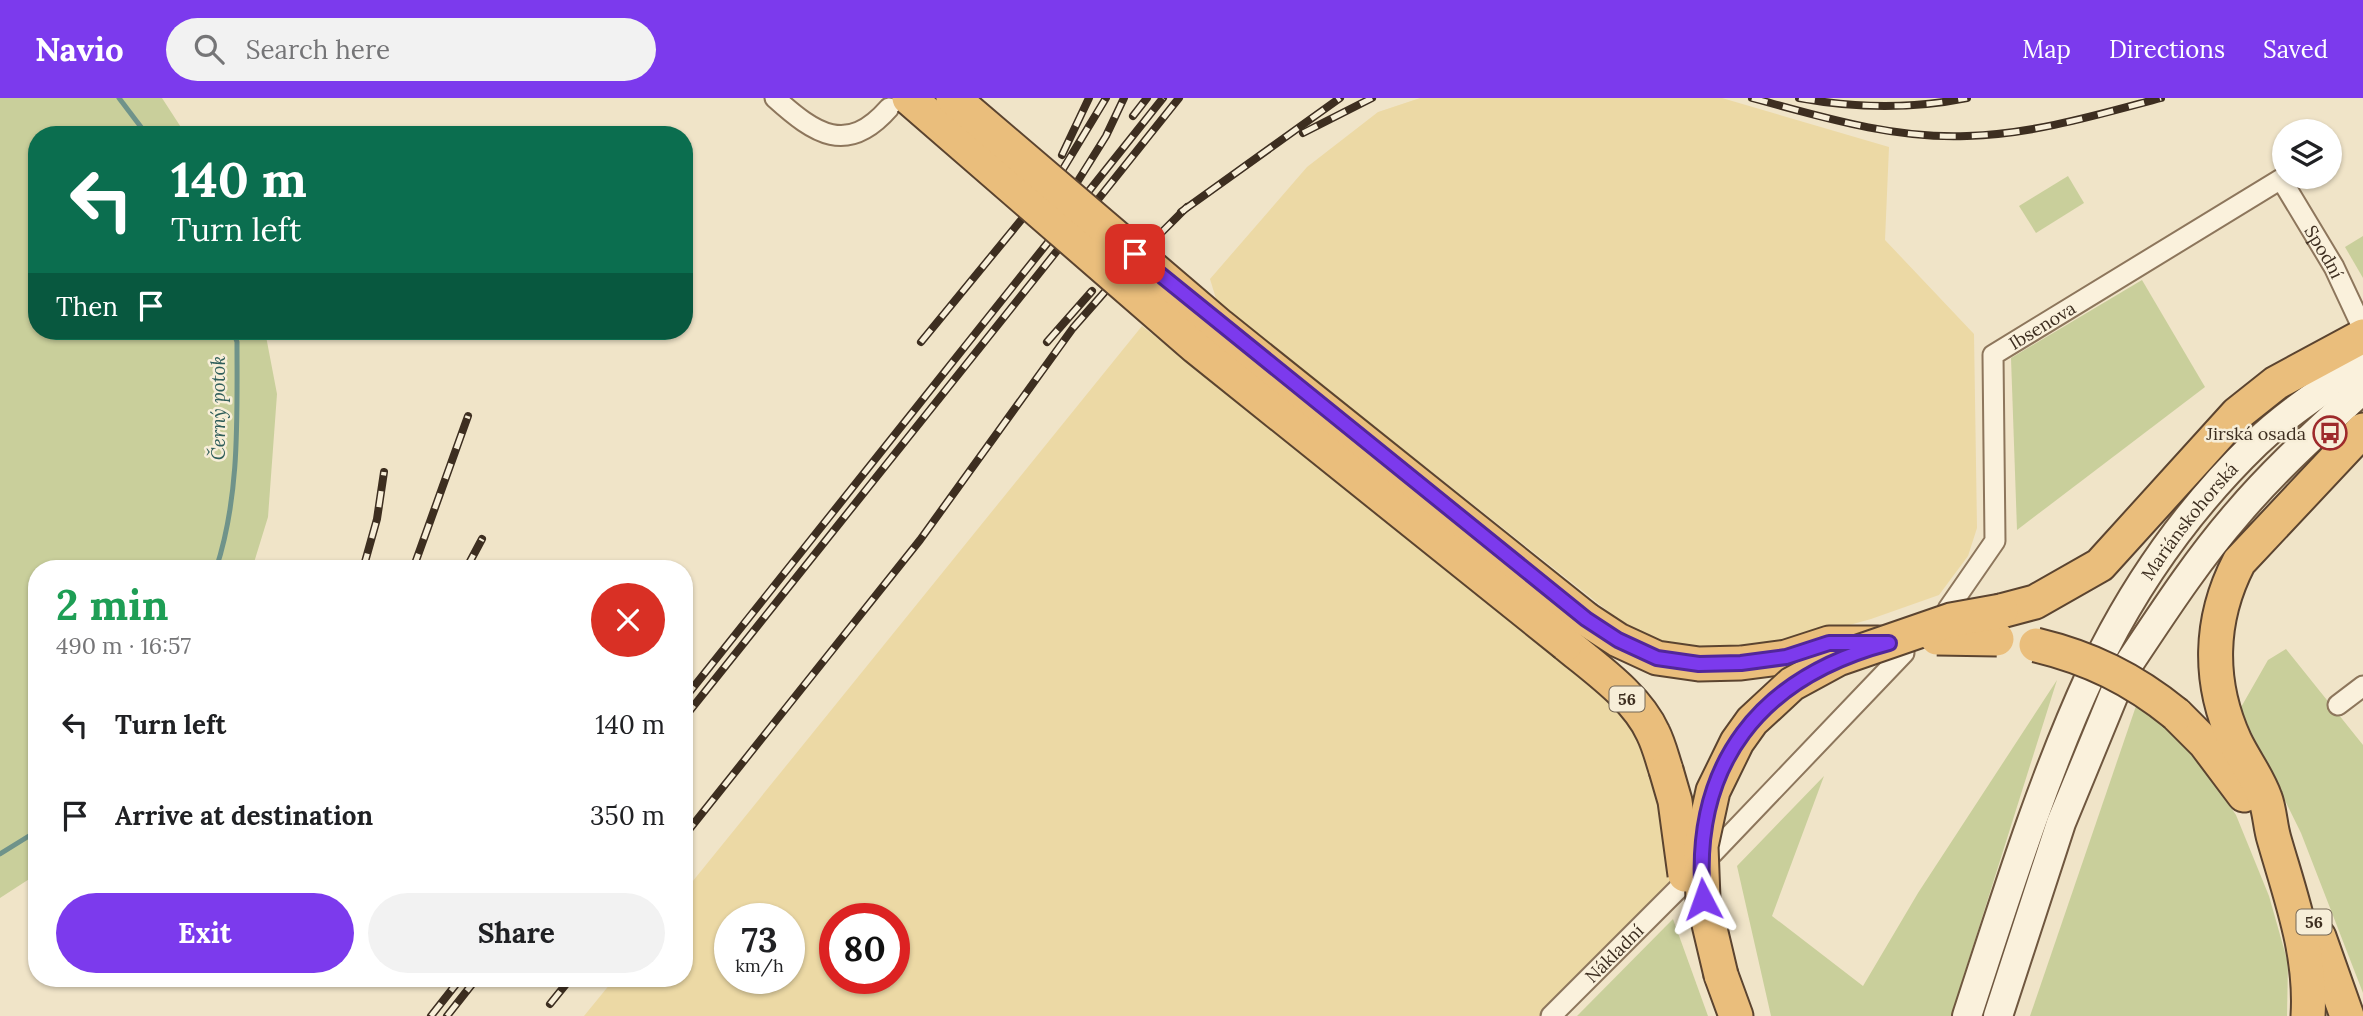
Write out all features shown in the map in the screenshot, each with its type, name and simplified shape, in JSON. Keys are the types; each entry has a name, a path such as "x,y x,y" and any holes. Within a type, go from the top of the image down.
{"highway":[{"name":"56","path":"953,98 1220,326 1586,619 1618,640 1657,658 1699,664 1741,663 1786,657 1829,643 1896,648"},
{"name":"56","path":"899,103 1566,644 1628,699 1653,732 1666,769 1681,834 1687,900 1721,975 1736,1016"},
{"path":"1999,625 2100,565 2237,414 2276,383 2363,336"},
{"path":"2272,833 2265,798 2234,739 2221,699 2214,651 2222,602 2239,562 2250,547 2363,430"},
{"name":"56","path":"1721,975 1703,899 1701,846 1705,818 1724,765 1752,721 1793,684 1838,659 1999,625 2036,645 2075,655 2111,670 2176,715 2205,743 2272,833 2303,882 2330,972 2347,1016"},
{"name":"56","path":"2272,833 2302,935 2310,989 2308,1016"},
{"path":"1721,975 1728,1016"}],"main road":[{"name":"Mariánskohorská","path":"2104,649 2160,554 2208,495 2256,443 2304,403 2363,362"},
{"name":"Mariánskohorská","path":"2130,662 2189,575 2237,514 2278,469 2363,389"},
{"path":"1967,1016 2059,744 2091,674"},
{"path":"1998,1016 2061,823 2117,687"}],"street":[{"path":"775,98 799,120 830,136 850,136 873,127 899,103"},
{"name":"Ibsenova","path":"1948,609 1995,541 1993,355 2272,184"},
{"name":"Spodní","path":"2288,189 2334,267 2363,329"},
{"path":"1713,853 1896,648"},
{"path":"2338,705 2363,686"},
{"name":"Nákladní","path":"1551,1016 1678,889"}],"green space":[{"path":"0,98 162,98 180,126 28,126 28,340 267,340 277,394 268,517 255,560 28,560 28,880 0,898"},
{"path":"2068,176 2084,203 2036,233 2019,206"},
{"path":"2363,236 2363,278 2345,247"},
{"path":"2142,280 2205,387 2017,530 2011,358"},
{"path":"2286,649 2363,745 2363,993 2301,833 2240,709 2268,660"},
{"path":"2057,680 1951,1016 1771,1016 1737,866 1824,776 1772,916 1863,986 1918,893"},
{"path":"2136,706 2187,744 2236,815 2269,896 2288,963 2287,1016 2030,1016"},
{"path":"1673,919 1708,1016 1577,1016"}],"sand":[{"path":"1420,98 1722,98 1889,147 1885,240 1974,334 1977,528 1968,556 1939,595 1871,619 1764,649 1693,649 1649,637 1618,619 1217,302 1210,279 1307,167 1378,112"},
{"path":"1142,326 1595,686 1629,720 1653,760 1678,889 1550,1016 584,1016 608,987 693,987 693,881"}],"waterway":[{"name":"Černý potok","path":"119,98 140,126"},
{"name":"Černý potok","path":"219,560 233,485 236,340"},
{"name":"Černý potok","path":"0,854 28,837"}],"railway":[{"path":"1062,155 1089,98"},
{"path":"921,342 1063,169 1106,98"},
{"path":"1066,200 1106,136 1124,98"},
{"path":"1133,116 1147,98"},
{"path":"693,688 1163,98"},
{"path":"693,707 1179,98"},
{"path":"1181,212 1340,98"},
{"path":"1303,133 1372,98"},
{"path":"1752,98 1858,125 1939,136 1967,136 2041,128 2161,98"},
{"path":"1799,98 1883,106 1967,98"},
{"path":"693,825 920,540 1073,328 1124,270 1187,207"},
{"path":"1047,342 1092,291"},
{"path":"416,560 468,416"},
{"path":"366,560 377,519 384,472"},
{"path":"471,560 482,539"},
{"path":"431,1016 454,987"},
{"path":"447,1016 470,987"},
{"path":"550,1004 564,987"}],"place":[{"name":"Jirská osada","path":"2330,433"}],"route":[{"path":"1135,254 1220,326 1586,619 1618,640 1657,658 1699,664 1741,663 1786,657 1829,643 1889,643 1838,659 1815,670 1772,701 1752,721 1724,765 1705,818 1701,846 1703,899"}]}
